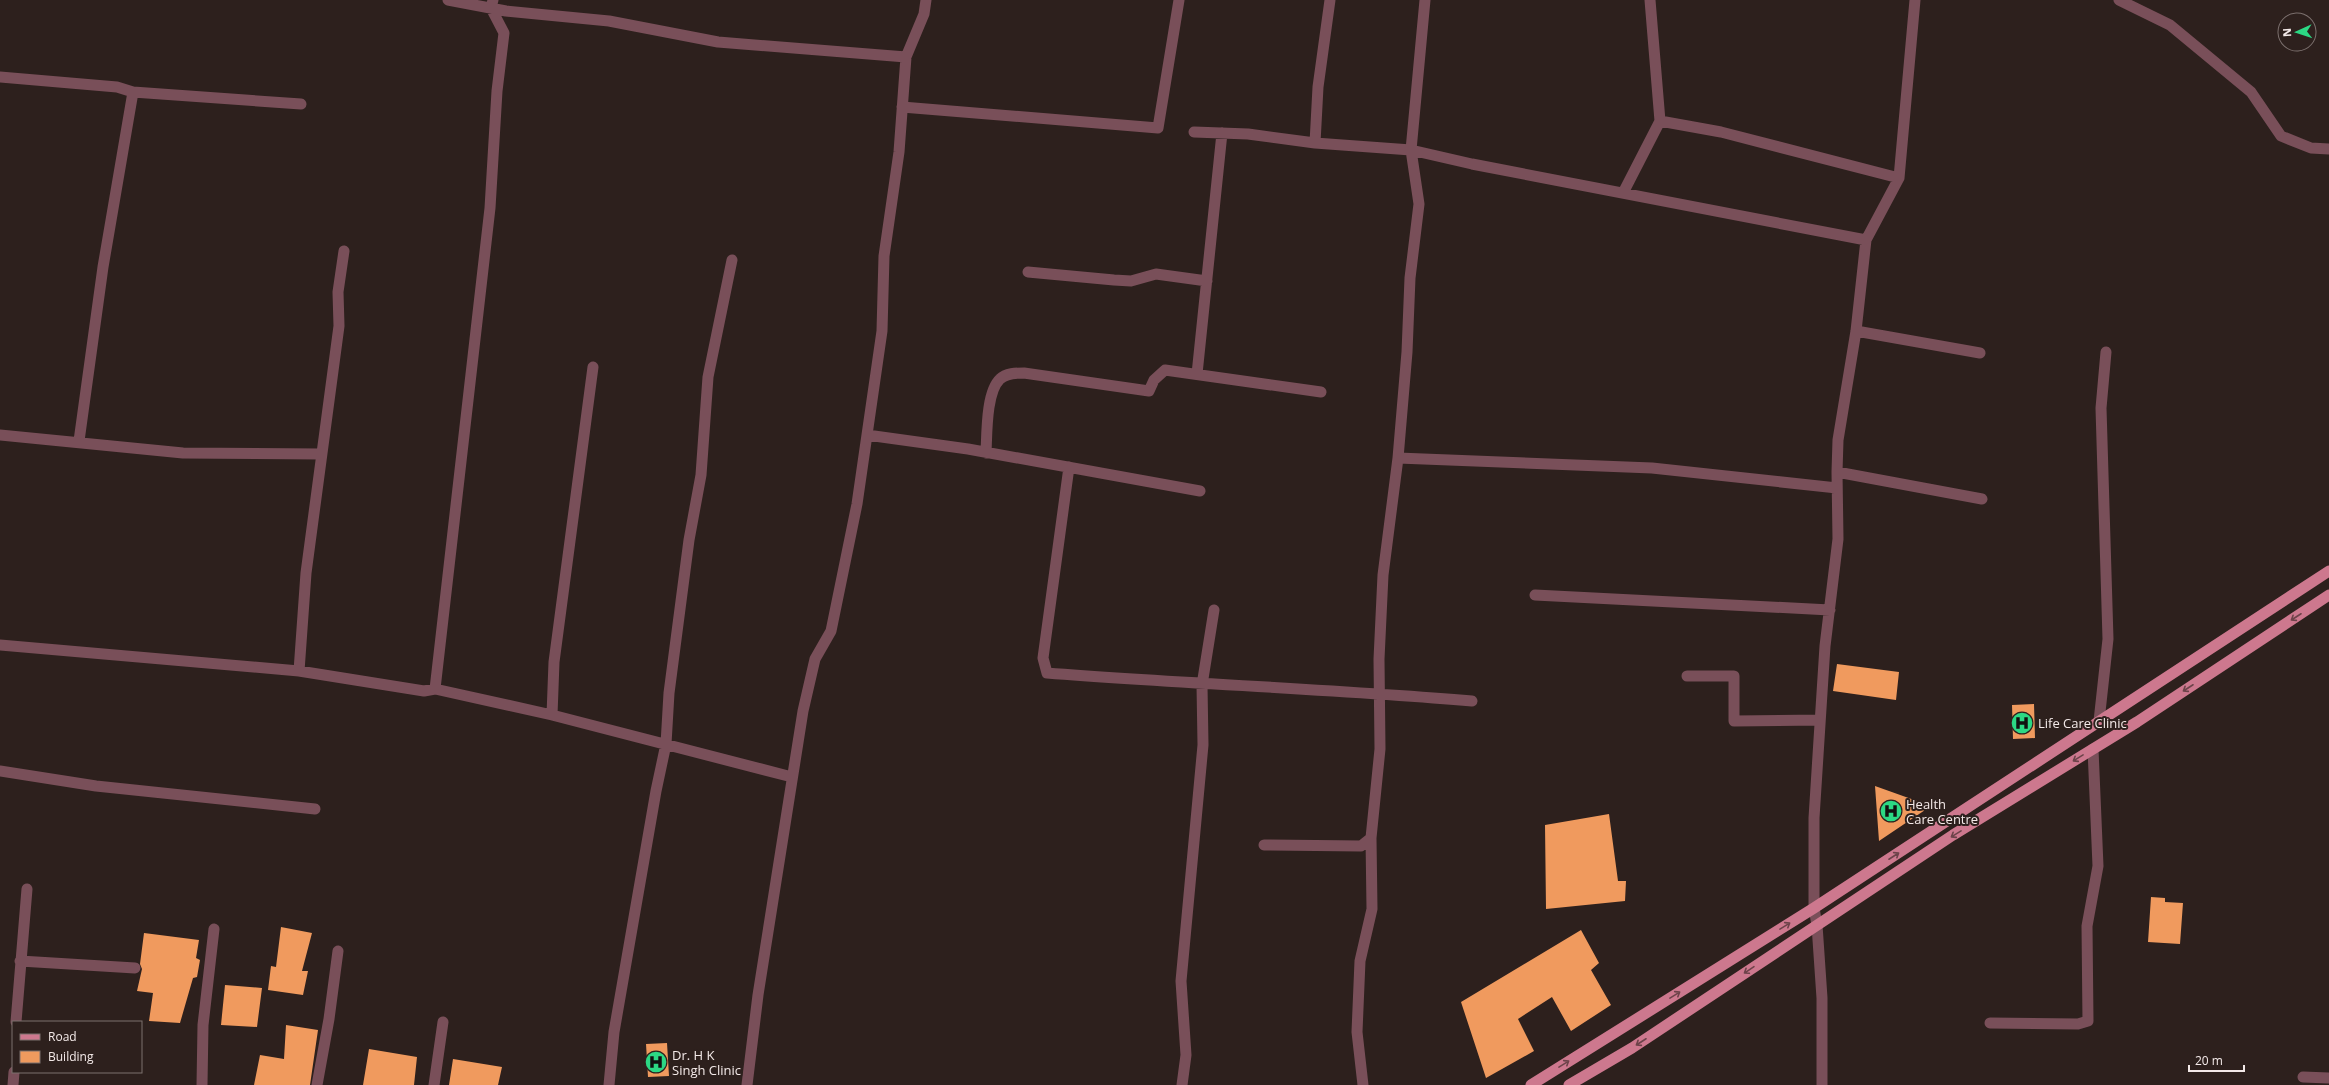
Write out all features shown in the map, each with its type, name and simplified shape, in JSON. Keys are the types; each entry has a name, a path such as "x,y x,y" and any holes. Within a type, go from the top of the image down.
{"main road":[{"path":"1531,1085 1814,908 2329,571"},
{"path":"1569,1085 1632,1048 1953,836 2093,749 2329,595"}],"street":[{"path":"448,0 492,4 609,21 718,42 906,57"},
{"path":"747,1085 758,995 802,711 815,659 831,631 857,504 882,331 884,256 894,188 906,57 924,14 926,0"},
{"path":"902,107 1158,128 1179,0"},
{"path":"1315,143 1318,87 1330,0"},
{"path":"1363,1085 1357,1032 1360,961 1372,909 1371,838 1380,749 1379,693 1383,575 1398,458 1407,352 1410,278 1419,204 1411,150 1425,0"},
{"path":"1623,193 1660,121 1650,0"},
{"path":"1822,1085 1822,998 1817,925 1814,908 1814,818 1820,720 1838,539 1838,440 1856,331 1866,240 1899,178 1915,0"},
{"path":"2119,0 2170,25 2251,92 2281,136 2311,148 2329,149"},
{"path":"436,689 490,208 497,90 504,33 492,4"},
{"path":"0,77 117,87 133,92 301,104"},
{"path":"79,441 103,267 133,92"},
{"path":"1660,121 1720,132 1899,178"},
{"path":"1194,132 1222,133 1315,143 1411,150 1866,240"},
{"path":"1197,374 1222,133"},
{"path":"299,671 306,573 339,326 338,292 344,251"},
{"path":"609,1085 614,1032 656,791 666,744 668,693 689,540 701,475 708,376 732,260"},
{"path":"1028,272 1131,281 1156,274 1207,281"},
{"path":"1856,331 1980,353"},
{"path":"2099,721 2108,639 2101,408 2106,352"},
{"path":"552,715 554,662 593,367"},
{"path":"986,453 991,395 1000,379 1012,373 1024,373 1149,391 1154,380 1165,370 1321,392"},
{"path":"867,434 1070,467 1200,491"},
{"path":"0,435 79,441 183,453 321,454"},
{"path":"1398,458 1652,468 1837,488"},
{"path":"1070,467 1043,658 1047,673 1202,685 1379,693 1472,701"},
{"path":"1837,472 1982,499"},
{"path":"1535,595 1830,610"},
{"path":"1182,1085 1186,1055 1181,981 1204,745 1202,685 1214,610"},
{"path":"0,645 299,671 424,691 436,689 552,715 792,777"},
{"path":"1687,676 1734,676 1734,721 1820,720"},
{"path":"1990,1023 2078,1024 2088,1021 2087,926 2098,866 2093,749"},
{"path":"0,771 96,786 315,809"},
{"path":"1264,845 1361,846 1371,838"},
{"path":"16,1021 20,961 28,889"},
{"path":"202,1085 203,1025 214,928"},
{"path":"317,1085 329,1019 338,951"},
{"path":"20,961 135,968"},
{"path":"434,1085 443,1022"},
{"path":"14,1073 14,1085"},
{"path":"2304,1077 2329,1078"}],"building":[{"path":"1837,664 1899,672 1896,700 1833,691"},
{"path":"2034,704 2035,738 2013,739 2012,705"},
{"path":"1875,786 1931,806 1879,841"},
{"path":"1609,814 1618,881 1626,881 1625,901 1546,909 1545,825"},
{"path":"2151,897 2165,898 2165,902 2183,903 2180,944 2148,942"},
{"path":"281,927 312,933 302,971 308,971 303,995 268,990 271,966 276,967"},
{"path":"1581,930 1599,963 1591,970 1611,1005 1571,1031 1552,997 1518,1019 1534,1051 1486,1078 1461,1002"},
{"path":"144,933 199,940 196,958 200,960 197,977 193,978 180,1023 149,1021 153,993 137,991 142,969 140,964"},
{"path":"225,985 262,988 257,1027 221,1025"},
{"path":"286,1025 318,1030 310,1085 254,1085 260,1055 284,1059"},
{"path":"667,1043 669,1076 648,1077 646,1044"},
{"path":"369,1049 417,1057 414,1085 363,1085"},
{"path":"453,1059 502,1067 498,1085 449,1085"}],"place":[{"name":"Life Care Clinic","path":"2022,723"},
{"name":"Health Care Centre","path":"1891,811"},
{"name":"Dr. H K Singh Clinic","path":"656,1062"}]}
